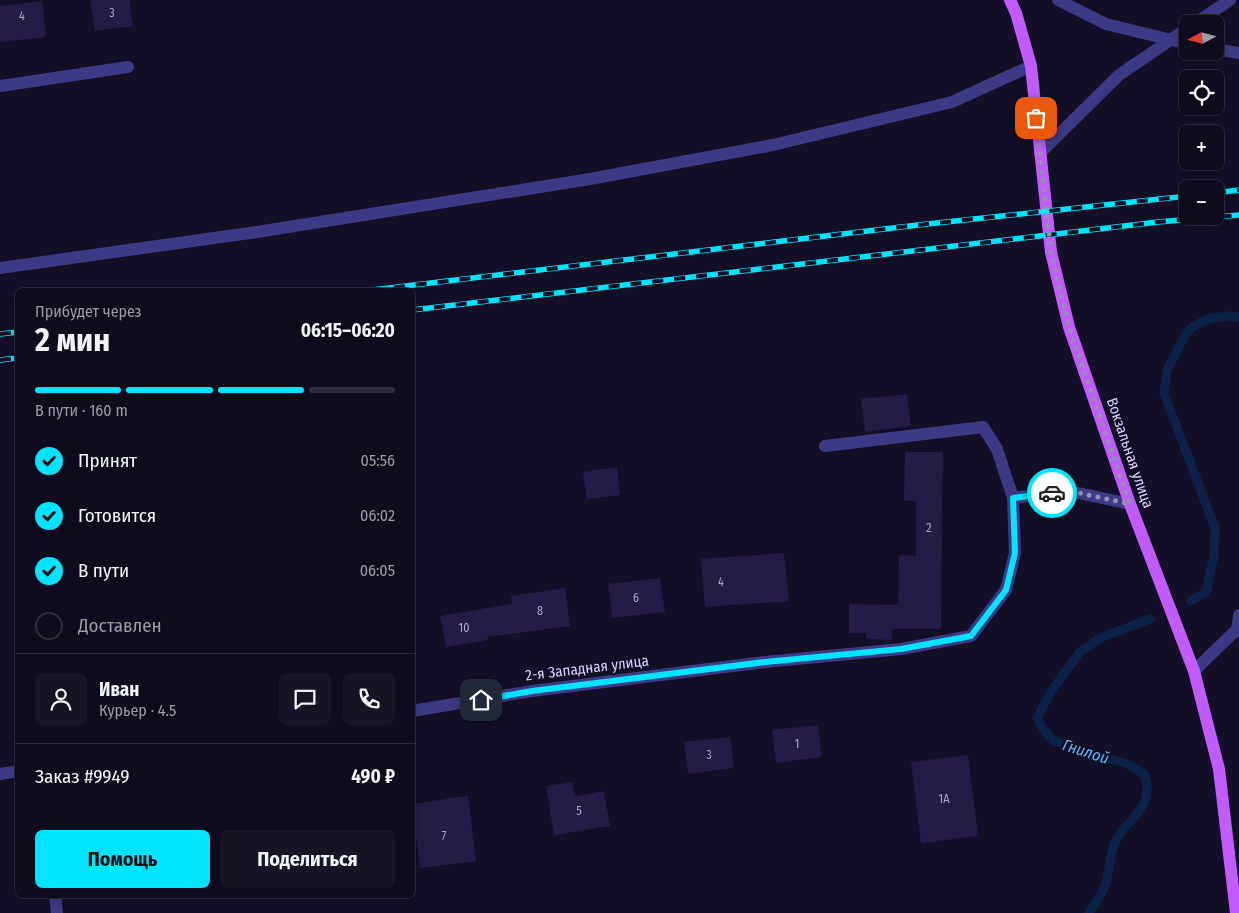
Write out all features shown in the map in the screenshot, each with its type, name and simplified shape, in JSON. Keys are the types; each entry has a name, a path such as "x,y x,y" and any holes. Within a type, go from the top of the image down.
{"main road":[{"name":"Вокзальная улица","path":"1010,0 1016,13 1031,66 1051,252 1069,327 1130,504 1194,671 1219,769 1236,913"}],"street":[{"path":"1058,0 1106,24 1179,42"},
{"path":"1208,15 1230,0"},
{"path":"1040,153 1119,75 1179,34"},
{"path":"1224,50 1239,53"},
{"path":"0,268 267,231 590,179 773,146 952,102 1031,66"},
{"path":"0,86 128,67"},
{"name":"2-я Западная улица","path":"415,710 532,691 765,662 901,649 971,636 1006,590 1015,553 1013,498 997,449 983,427 825,446"},
{"path":"1013,498 1070,491 1130,504"},
{"path":"1194,671 1238,630 1239,615"},
{"path":"0,774 15,772"},
{"path":"55,898 57,913"}],"building":[{"path":"90,0 129,0 133,26 95,31"},
{"path":"42,1 46,37 0,42 0,6"},
{"path":"907,394 911,426 865,432 861,399"},
{"path":"905,452 943,452 941,629 892,629 892,640 866,639 866,633 849,633 849,604 898,605 899,555 916,556 916,501 904,501"},
{"path":"617,467 620,495 587,499 583,472"},
{"path":"784,553 789,601 705,607 701,559"},
{"path":"660,578 665,612 612,618 608,584"},
{"path":"565,588 570,626 487,637 488,640 446,647 440,616 512,604 511,596"},
{"path":"818,725 822,757 776,763 772,730"},
{"path":"730,737 734,768 688,774 684,742"},
{"path":"968,755 978,836 921,843 911,762"},
{"path":"572,782 575,796 604,791 610,826 554,835 546,786"},
{"path":"468,796 476,861 420,868 415,828 415,804"}],"waterway":[{"name":"Гнилой","path":"1191,601 1207,591 1214,556 1215,528 1164,393 1167,370 1187,332 1194,326 1210,318 1239,317"},
{"name":"Гнилой","path":"1089,913 1105,887 1111,854 1119,835 1143,806 1147,787 1145,775 1128,764 1053,740 1037,718 1052,690 1080,652 1100,638 1150,619"}],"railway":[{"path":"1224,192 1239,190"},
{"path":"389,288 918,225 1179,197"},
{"path":"415,310 1158,222 1239,215"},
{"path":"0,334 15,332"},
{"path":"0,360 15,358"}],"way so far":[{"path":"1036,118 1051,252 1069,327 1130,504 1070,491 1052,493"}],"route":[{"path":"481,700 532,691 765,662 901,649 971,636 1006,590 1015,553 1013,498 1052,493"}]}
